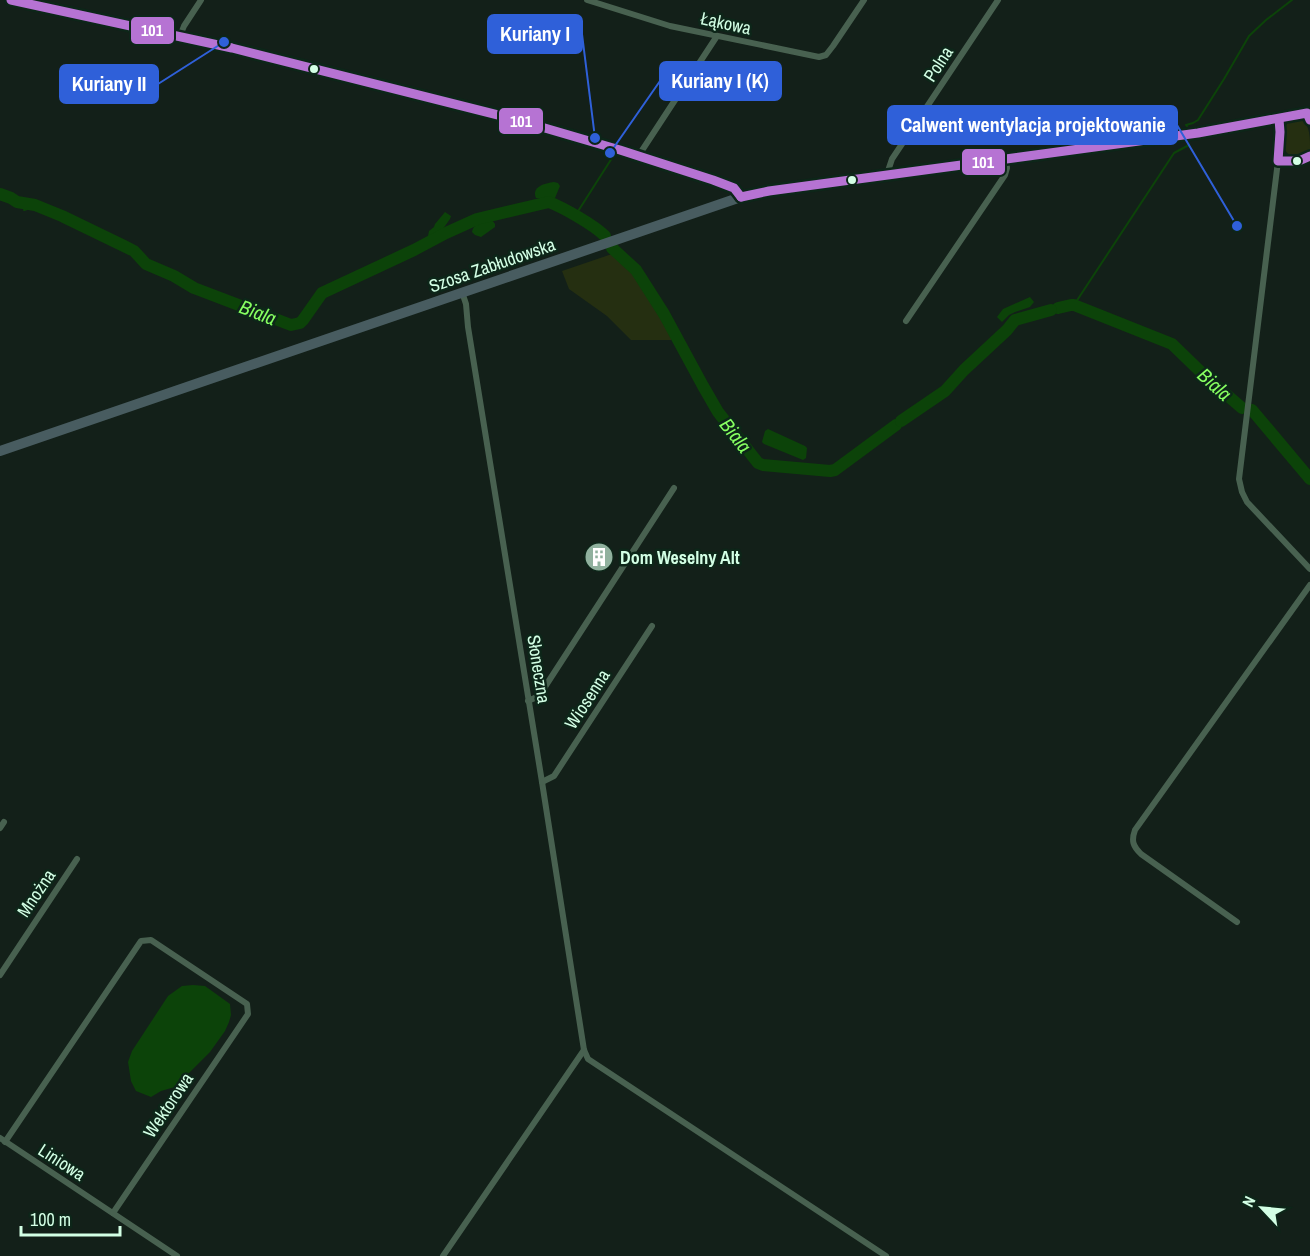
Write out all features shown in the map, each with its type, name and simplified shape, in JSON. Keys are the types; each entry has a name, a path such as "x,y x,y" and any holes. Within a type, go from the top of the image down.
{"highway":[{"name":"Szosa Zabłudowska","path":"0,451 741,197 769,191 1198,134 1310,113"}],"street":[{"path":"11,0 180,36 514,119 639,156 734,188 741,197"},
{"path":"180,36 201,0"},
{"name":"Łąkowa","path":"587,0 670,26 819,57 826,55 834,46 864,0"},
{"name":"Polna","path":"889,176 888,171 892,159 998,0"},
{"path":"639,156 717,36"},
{"path":"1279,119 1278,161 1239,479 1247,502 1310,569"},
{"path":"906,321 1005,175 1006,159"},
{"name":"Słoneczna","path":"462,292 466,304 584,1050"},
{"path":"528,701 539,696 674,488"},
{"path":"1237,922 1141,854 1134,848 1132,839 1135,830 1310,585"},
{"name":"Wiosenna","path":"542,782 554,776 652,626"},
{"name":"Mnożna","path":"0,975 3,965 77,859"},
{"name":"Wektorowa","path":"3,1140 141,940 151,939 247,1004 248,1014 112,1213"},
{"path":"443,1256 584,1050"},
{"path":"584,1050 588,1059 886,1256"},
{"name":"Liniowa","path":"3,1140 177,1256"}],"shaded area":[{"path":"1302,119 1308,129 1310,149 1305,155 1291,155 1284,147 1285,128 1288,122"},
{"path":"554,182 560,186 555,198 536,198 537,188"},
{"path":"445,212 451,216 450,219 440,233 430,238 429,231"},
{"path":"492,220 495,227 481,237 472,232 477,224"},
{"path":"612,254 631,268 658,308 672,340 631,340 607,316 569,289 562,271"},
{"path":"1030,297 1034,302 1030,307 1009,315 1002,322 997,317 1003,309"},
{"path":"768,429 805,446 807,448 806,458 803,460 764,444 762,442 765,431"},
{"path":"182,986 205,986 230,1004 231,1015 225,1031 210,1052 175,1087 151,1097 136,1091 131,1081 128,1062 132,1051 168,996"}],"waterway":[{"path":"1187,126 1198,120 1249,36 1292,0"},
{"path":"1074,305 1174,153 1189,144"},
{"path":"575,216 612,158"},
{"name":"Biala","path":"0,194 17,202 35,205 62,216 126,247 134,251 146,264 194,288 291,325 303,320 322,293 477,219 549,202 578,217 605,236"},
{"name":"Biala","path":"24,210 37,206"},
{"name":"Biala","path":"612,248 636,270 664,314 718,412 758,463 835,470 896,425"},
{"name":"Biala","path":"1058,308 1074,305 1172,344 1242,408"},
{"name":"Biala","path":"901,421 945,391 1015,320 1051,310"},
{"name":"Biala","path":"1252,410 1310,479"}],"transit line":[{"name":"101","path":"11,0 232,48 514,119 713,180 734,188 741,197"},
{"name":"101","path":"741,197 769,191 1198,133 1307,113 1310,120"},
{"name":"101","path":"1279,119 1278,161 1299,161 1310,156"}],"place":[{"name":"Kuriany II","path":"224,42"},
{"name":"Kuriany I","path":"595,138"},
{"name":"Kuriany I (K)","path":"610,153"},
{"name":"Calwent wentylacja projektowanie","path":"1237,226"},
{"name":"Dom Weselny Alt","path":"599,557"}]}
